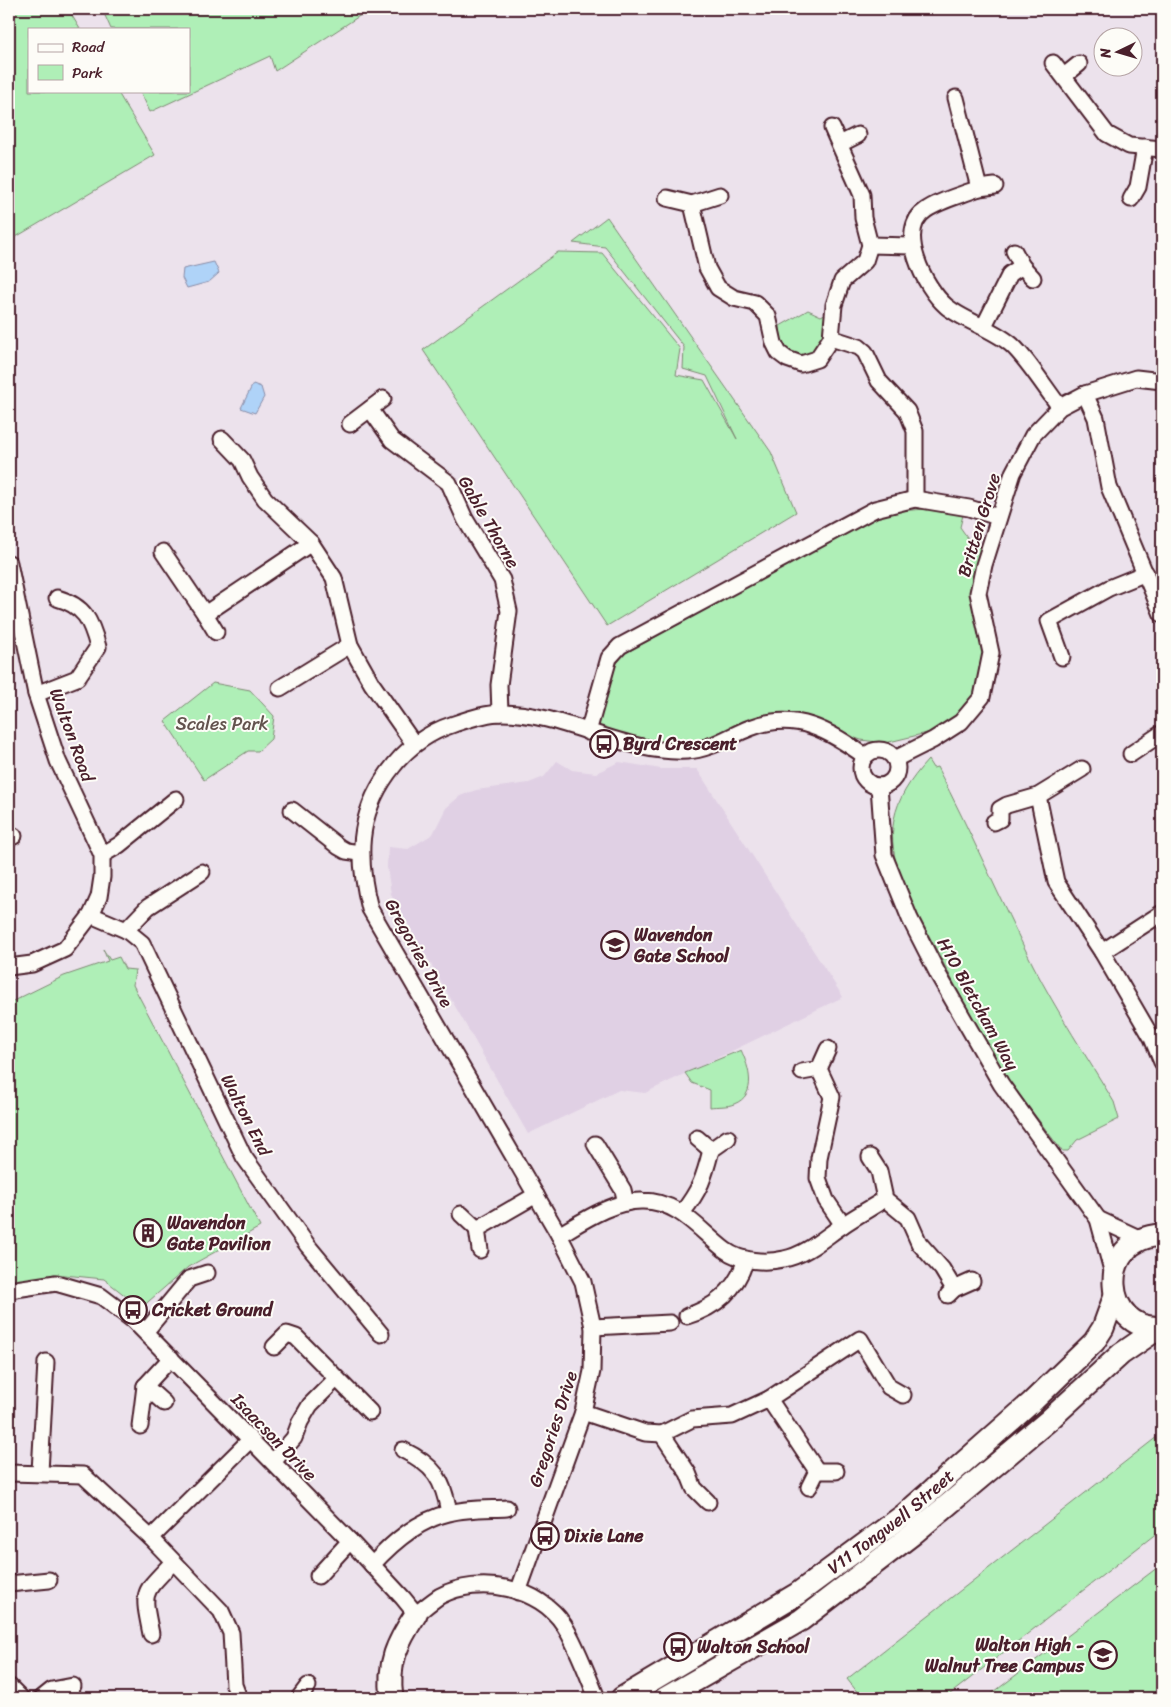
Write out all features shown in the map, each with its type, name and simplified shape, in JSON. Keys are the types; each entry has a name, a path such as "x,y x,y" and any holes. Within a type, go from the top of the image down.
{"highway":[{"path":"1140,1239 1162,1235"},
{"name":"V11 Tongwell Street","path":"622,1698 797,1594 904,1514 1032,1402 1094,1342 1103,1328 1120,1257 1125,1250 1140,1239"},
{"path":"1114,1285 1127,1315 1136,1322 1161,1327"},
{"name":"V11 Tongwell Street","path":"665,1698 808,1614 912,1534 1049,1420 1121,1354 1161,1327"},
{"path":"392,1698 390,1681 397,1642 416,1614"}],"street":[{"path":"1053,63 1107,134 1129,146 1162,149"},
{"path":"1064,76 1079,64"},
{"path":"956,98 978,188"},
{"path":"692,204 707,268 718,288 734,298 755,303 768,316 774,343 779,353 793,362 801,364 809,362 822,354 832,338 834,305 842,280 865,261 870,245 863,218 862,195 832,128"},
{"path":"840,144 858,135"},
{"path":"1131,199 1138,187 1145,148"},
{"path":"995,186 978,188 925,210 914,224 911,246 936,296 947,307 984,326 1010,343 1060,407"},
{"path":"667,198 692,204 720,195"},
{"path":"870,245 911,246"},
{"path":"1014,251 1022,266 1033,278"},
{"path":"984,326 1010,274 1022,266"},
{"path":"832,338 859,347 865,352 879,381 907,411 915,431 915,499"},
{"name":"Britten Grove","path":"895,759 961,722 982,696 991,653 978,593 998,517 1013,473 1033,435 1060,407 1085,394 1136,378 1162,381"},
{"path":"1085,394 1096,418 1109,486 1162,614"},
{"path":"350,424 383,399"},
{"name":"Gable Thorne","path":"370,408 392,440 448,483 465,519 502,580 509,611 499,685 500,713"},
{"path":"222,439 242,460 250,477 265,499 311,543 334,578 350,645 372,684 414,744"},
{"path":"588,732 610,658 620,646 875,509 915,499 969,508 998,517"},
{"path":"205,614 311,543"},
{"path":"163,552 216,632"},
{"name":"Walton Road","path":"9,563 36,694 58,761 102,855 99,897 91,915 65,949 32,964 9,967"},
{"path":"1062,657 1049,621 1109,588 1146,573"},
{"path":"36,694 77,678 98,647 91,623 73,602 57,598"},
{"path":"280,688 350,645"},
{"name":"Gregories Drive","path":"518,1592 583,1412 592,1371 593,1327 583,1282 559,1235 370,910 363,883 360,853 368,810 378,788 414,744 441,728 471,718 500,713 528,715 654,749 688,752 721,743 750,728 775,721 808,723 838,737 866,756"},
{"path":"1131,754 1160,740"},
{"path":"887,751 895,759 896,775 889,783 879,786 865,778 862,767 866,756 870,752 887,751"},
{"path":"994,822 1000,819 1000,809 1007,805 1038,796 1082,769"},
{"name":"H10 Bletcham Way","path":"879,786 884,855 910,919 939,976 997,1076 1052,1158 1098,1219 1114,1285"},
{"path":"1038,796 1056,882 1157,1035 1162,1062"},
{"path":"102,855 119,845 176,799"},
{"path":"292,810 339,848 360,853"},
{"path":"126,930 148,907 202,872"},
{"path":"1102,952 1162,913"},
{"name":"Walton End","path":"91,915 126,930 142,943 244,1157 308,1246 333,1273 345,1291 381,1334"},
{"path":"828,1049 819,1069 832,1097 827,1131 819,1158 818,1178 826,1200 843,1225"},
{"path":"802,1072 819,1069"},
{"path":"697,1138 711,1150"},
{"path":"682,1213 697,1194 704,1177 711,1150 728,1138"},
{"path":"595,1144 623,1190 626,1203"},
{"path":"870,1157 878,1172 885,1199 908,1218 919,1243 942,1269 950,1292 972,1281"},
{"path":"477,1229 536,1195"},
{"path":"559,1235 608,1210 626,1203 643,1201 664,1204 682,1213 704,1229 726,1251 746,1259 767,1261 786,1259 804,1252 885,1199"},
{"path":"461,1214 477,1229 480,1250"},
{"name":"H10 Bletcham Way","path":"1098,1219 1140,1239"},
{"path":"687,1316 702,1312 732,1290 741,1274 746,1259"},
{"path":"146,1331 189,1279 207,1273"},
{"name":"Isaacson Drive","path":"9,1290 56,1283 101,1296 146,1331 350,1541 416,1614"},
{"path":"593,1327 670,1323"},
{"path":"274,1346 287,1334 296,1337 370,1412"},
{"path":"583,1412 645,1433 662,1434 692,1419 732,1416 770,1399 860,1339 889,1387 903,1395"},
{"path":"140,1426 146,1386 171,1358"},
{"path":"40,1472 49,1371"},
{"path":"273,1462 294,1438 300,1422 310,1406 336,1379"},
{"path":"146,1386 164,1403"},
{"path":"770,1399 817,1471"},
{"path":"662,1434 688,1473 694,1488 708,1502"},
{"path":"151,1538 251,1439"},
{"path":"403,1450 420,1458 439,1477 445,1489 449,1512"},
{"path":"817,1471 836,1471"},
{"path":"809,1487 817,1471"},
{"path":"9,1473 40,1472 83,1475 151,1538 221,1611 231,1633 234,1685 239,1698"},
{"path":"372,1565 390,1545 420,1524 449,1512 508,1508"},
{"path":"318,1576 350,1541"},
{"path":"151,1634 144,1600 148,1588 173,1562"},
{"path":"9,1584 48,1580"},
{"path":"416,1614 440,1596 464,1587 490,1586 518,1592 546,1606 563,1624 577,1651 596,1698"},
{"path":"9,1686 21,1698"},
{"path":"42,1698 52,1690 73,1686"},
{"path":"298,1698 308,1686"}],"shaded area":[{"name":"Wavendon Gate School","path":"557,761 572,770 596,773 619,762 661,769 697,769 843,997 645,1093 619,1090 528,1134 391,894 387,867 388,847 408,849 433,834 446,808 460,796 476,790 529,783 544,777"}],"green space":[{"path":"9,9 68,9 79,28 28,28 28,92 118,92 155,155 9,241"},
{"path":"102,9 370,9 275,71 270,56 150,112 140,92 190,92 190,28 111,28"},
{"path":"607,217 771,452 796,512 607,626 423,350 558,252 602,253 680,349 676,375 704,380 737,439 707,376 683,369 684,347 605,247 573,243"},
{"path":"808,310 821,316 828,312 822,345 817,353 801,359 782,348 780,326"},
{"path":"927,509 964,511 960,527 972,544 983,547 984,648 979,690 956,719 935,731 885,743 861,740 796,720 681,749 597,728 600,710 610,677 620,659 626,653 872,519 897,511"},
{"name":"Scales Park","path":"213,683 250,690 274,716 271,739 258,751 248,751 204,780 165,721"},
{"path":"928,760 933,768 937,767 1042,983 1114,1102 1119,1119 1077,1140 1068,1151 1062,1151 1012,1085 979,1031 903,886 894,850 894,819 898,804 905,790"},
{"path":"103,949 110,960 119,957 125,969 135,970 133,985 260,1227 188,1267 141,1308 104,1279 54,1274 9,1284 9,1003 64,976 108,961"},
{"path":"741,1050 747,1064 750,1080 746,1094 742,1100 734,1104 710,1107 710,1090 692,1083 685,1073"},
{"path":"1162,1433 1162,1529 945,1698 862,1698 847,1679"},
{"name":"Walton High - Walnut Tree Campus","path":"1162,1564 1162,1698 986,1698"}],"water":[{"path":"214,262 219,273 209,282 187,288 182,278 183,269"},
{"path":"253,384 261,387 264,397 255,413 241,408"}],"place":[{"name":"Byrd Crescent","path":"604,744"},
{"name":"Wavendon Gate School","path":"615,945"},
{"name":"Wavendon Gate Pavilion","path":"148,1233"},
{"name":"Cricket Ground","path":"133,1310"},
{"name":"Dixie Lane","path":"545,1536"},
{"name":"Walton School","path":"678,1647"},
{"name":"Walton High - Walnut Tree Campus","path":"1103,1655"}]}
